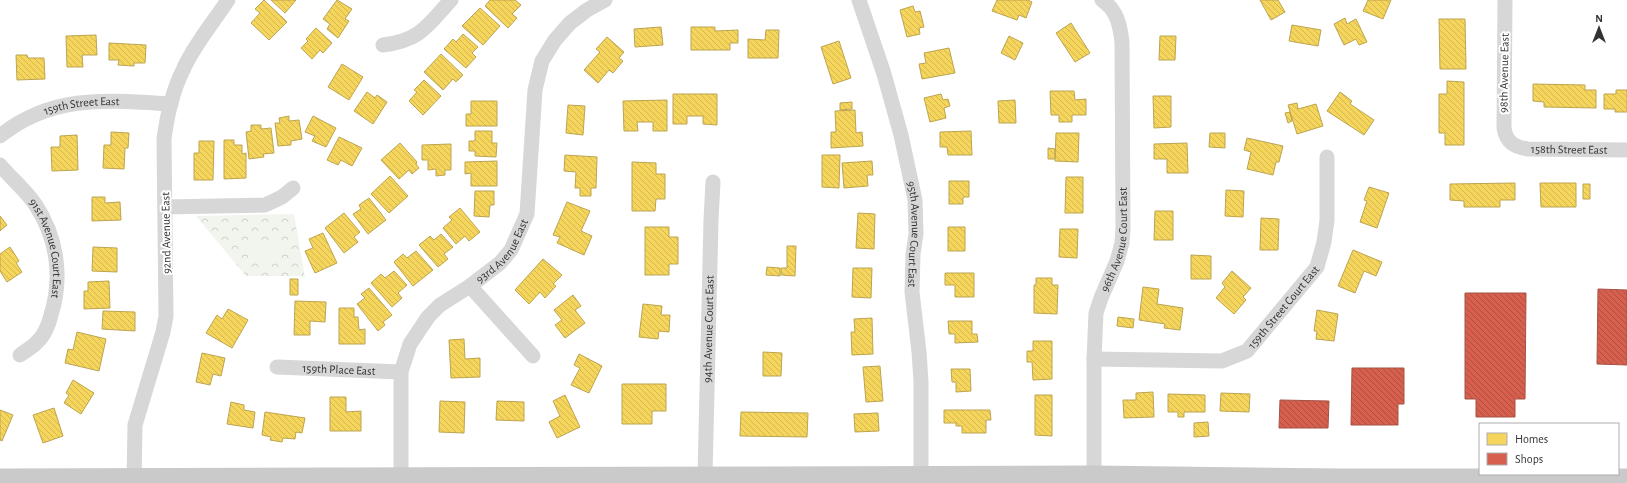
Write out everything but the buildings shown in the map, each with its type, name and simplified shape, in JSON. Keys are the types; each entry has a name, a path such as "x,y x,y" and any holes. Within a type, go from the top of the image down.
{"main road":[{"path":"0,478 134,480 401,476 705,476 847,479 921,476 1094,475 1340,478 1627,478"}],"street":[{"name":"92nd Avenue East","path":"134,480 136,425 163,332 166,316 164,139 171,104 183,69 228,0"},
{"path":"383,44 406,41 415,36 424,30 451,0"},
{"name":"93rd Avenue East","path":"401,476 401,372 410,344 428,317 440,305 470,286 500,263 511,250 520,233 527,214 535,90 542,61 555,40 584,5 605,0"},
{"name":"95th Avenue Court East","path":"859,0 884,74 901,135 915,200 916,234 913,254 912,292 921,382 921,476"},
{"name":"98th Avenue East","path":"1505,0 1504,128 1511,144"},
{"name":"96th Avenue Court East","path":"1094,475 1094,359 1096,313 1117,261 1122,243 1123,229 1122,42 1116,14 1108,2"},
{"name":"159th Street East","path":"0,136 12,126 31,116 72,103 93,102 171,104"},
{"name":"158th Street East","path":"1511,144 1519,148 1528,149 1627,150"},
{"name":"159th Street Court East","path":"1094,359 1222,361 1247,351 1317,267 1324,242 1327,220 1327,157"},
{"name":"91st Avenue Court East","path":"0,165 26,193 44,219 52,240 57,261 57,288 55,303 49,325 38,342 20,354"},
{"name":"94th Avenue Court East","path":"705,476 711,220 714,182"},
{"path":"165,207 265,204 282,197 293,188"},
{"path":"470,286 533,356"},
{"name":"159th Place East","path":"276,367 401,372"}],"green space":[{"path":"294,214 305,278 299,276 246,276 196,216"},
{"path":"250,242 279,245 277,262 248,259"}]}
